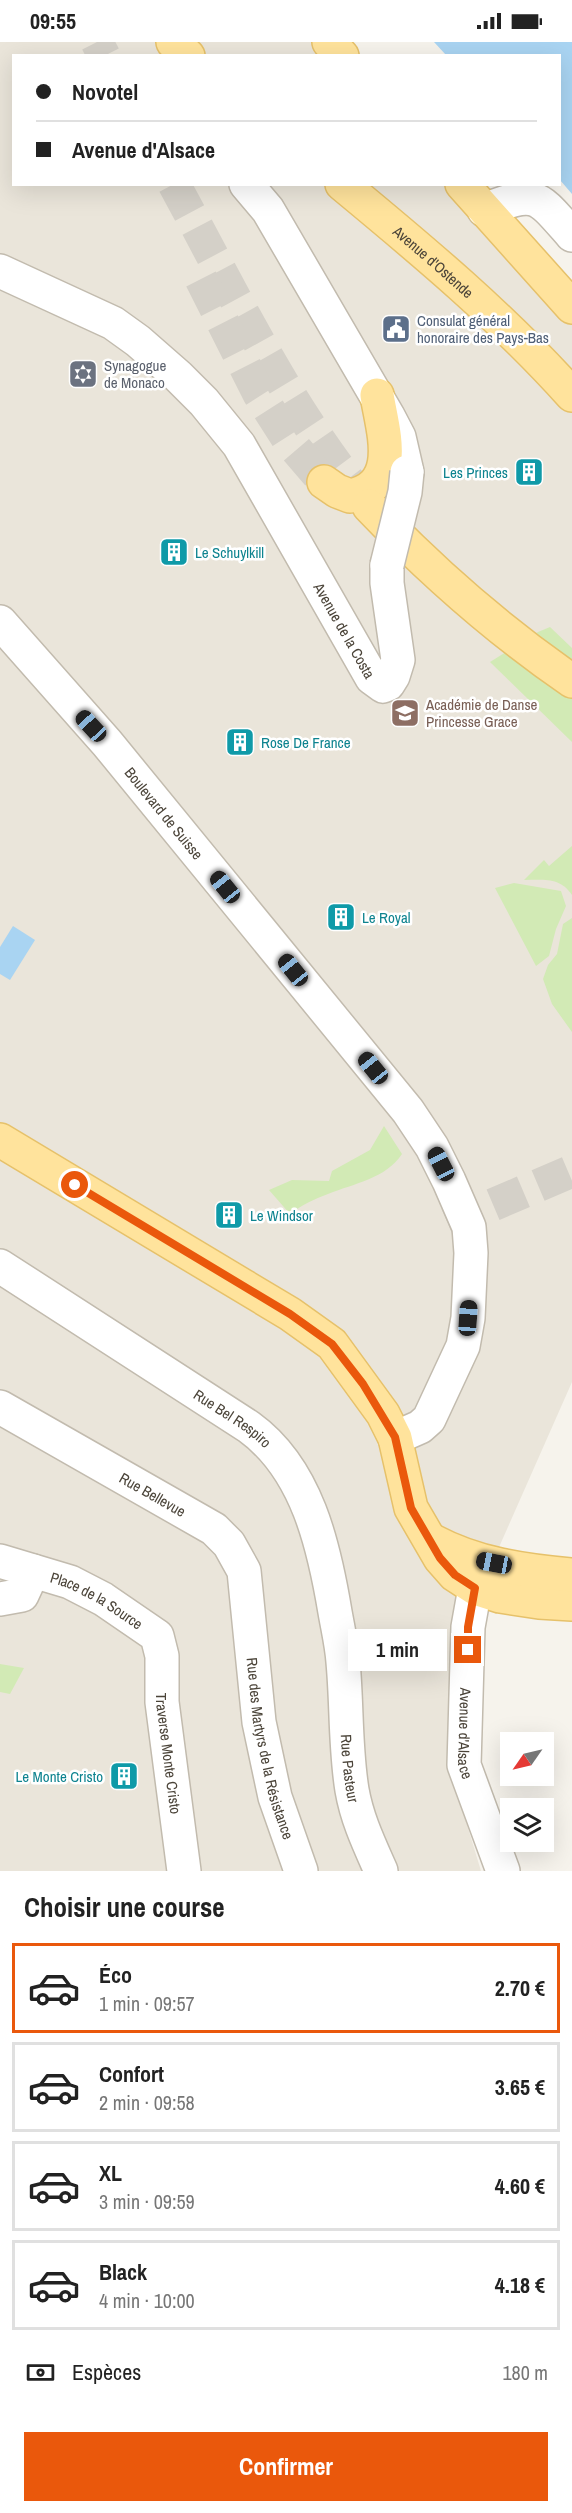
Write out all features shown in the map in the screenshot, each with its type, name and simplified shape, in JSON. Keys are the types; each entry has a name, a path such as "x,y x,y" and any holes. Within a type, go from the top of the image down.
{"main road":[{"path":"173,42 186,54"},
{"path":"329,42 340,54"},
{"name":"Avenue d'Ostende","path":"344,186 507,326 572,395"},
{"path":"464,186 572,307"},
{"path":"324,482 350,496 371,488 380,478 385,463 385,448 376,394"},
{"path":"369,506 424,562 483,615 572,681"},
{"path":"0,1140 311,1327 332,1344 363,1384 395,1437 411,1508 440,1558 455,1575 475,1588 510,1598 572,1604"},
{"path":"429,1539 455,1553 477,1560 572,1575"}],"street":[{"name":"Avenue de la Costa","path":"8,274 113,323 178,376 204,402 239,445 372,678 382,686 388,684 399,660 388,591 387,565 405,492 407,472 399,437 268,210 248,186"},
{"path":"484,210 525,198 534,199 544,203 572,235"},
{"name":"Boulevard de Suisse","path":"0,622 107,743 408,1111 432,1147 449,1181 469,1227 471,1253 468,1318 463,1346 429,1419 420,1427 395,1437"},
{"name":"Rue Bel Respiro","path":"0,1266 249,1427 283,1459 305,1502 320,1539 328,1567 343,1659"},
{"name":"Rue Bellevue","path":"0,1407 214,1529 230,1544 244,1571 250,1622"},
{"name":"Place de la Source","path":"0,1561 70,1582 103,1599 157,1636"},
{"name":"Place de la Source","path":"0,1599 22,1595 33,1571"},
{"name":"Avenue d'Alsace","path":"475,1588 468,1627 464,1765 503,1871"},
{"name":"Rue des Martyrs de la Résistance","path":"250,1622 259,1722 275,1797 301,1871"},
{"name":"Traverse Monte Cristo","path":"157,1636 162,1656 162,1702 184,1871"},
{"name":"Rue Pasteur","path":"343,1659 352,1789 359,1822 381,1871"}],"shaded area":[{"path":"0,42 344,42 356,54 12,54 12,186 476,186 572,291 572,1382 458,1640 458,1795 481,1871 0,1871"}],"green space":[{"path":"550,627 572,648 572,742 490,662"},
{"path":"572,846 572,895 557,882 524,880 544,860 549,866"},
{"path":"514,883 561,891 566,906 556,929 549,956 536,966 495,888"},
{"path":"572,918 572,1032 552,1004 543,979 548,965 557,954 563,924"},
{"path":"384,1126 402,1154 378,1175 318,1198 290,1214 269,1190 292,1180 329,1181 332,1171 370,1150"},
{"path":"0,1664 24,1668 10,1694 0,1692"}],"water":[{"path":"434,42 572,42 572,194 561,181 561,54 445,54"},
{"path":"13,926 35,940 10,980 0,974 0,947"}],"tunnel":[{"path":"97,42 103,54"},
{"path":"175,186 288,391 313,431 369,506"},
{"path":"201,279 259,394 289,441 324,482"},
{"path":"448,1224 572,1171"}],"place":[{"name":"Consulat général honoraire des Pays-Bas","path":"396,329"},
{"name":"Synagogue de Monaco","path":"83,374"},
{"name":"Les Princes","path":"529,472"},
{"name":"Le Schuylkill","path":"174,552"},
{"name":"Académie de Danse Princesse Grace","path":"405,713"},
{"name":"Rose De France","path":"240,742"},
{"name":"Le Royal","path":"341,917"},
{"name":"Le Windsor","path":"229,1215"},
{"name":"Le Monte Cristo","path":"124,1776"}],"route":[{"path":"75,1185 290,1314 332,1344 363,1384 395,1437 411,1508 440,1558 455,1575 475,1588 468,1627 468,1650"}]}
